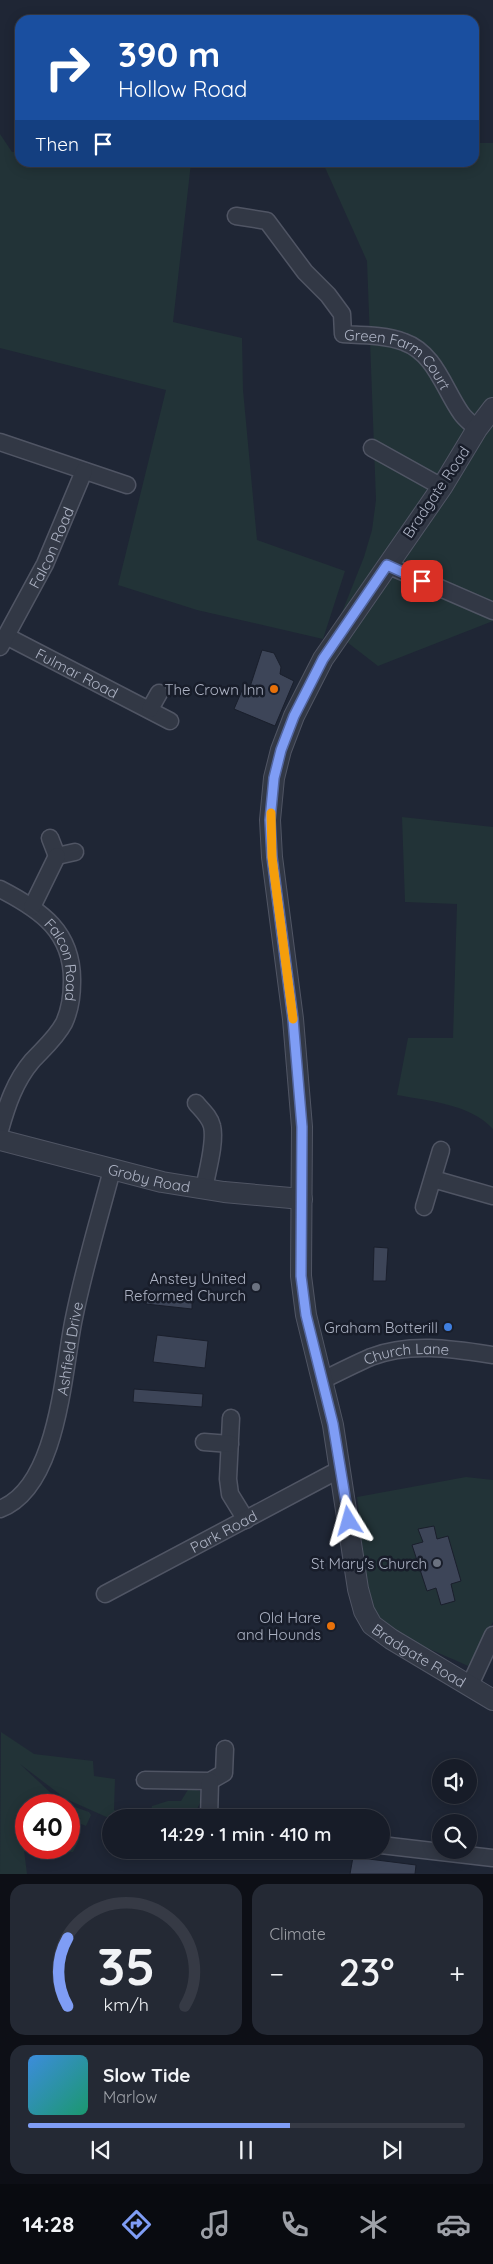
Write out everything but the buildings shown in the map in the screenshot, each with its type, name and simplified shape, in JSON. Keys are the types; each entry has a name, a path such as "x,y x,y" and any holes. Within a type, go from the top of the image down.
{"street":[{"name":"Green Farm Court","path":"236,216 267,220 305,272 328,295 342,314 343,334 404,342 418,350 441,377 462,414 477,430"},
{"name":"Bradgate Road","path":"493,408 477,430 442,487 323,659 294,716 281,750 274,778 270,820 272,857 293,1019 302,1127 301,1276 306,1315 333,1424 358,1589 364,1611 372,1625 391,1639 493,1700"},
{"path":"0,442 127,485"},
{"path":"372,448 442,487"},
{"name":"Falcon Road","path":"3,641 45,564 84,471"},
{"path":"387,565 493,611"},
{"name":"Fulmar Road","path":"3,641 150,709 170,721"},
{"path":"150,709 159,693"},
{"path":"50,838 58,856"},
{"path":"32,907 58,856 75,852"},
{"name":"Falcon Road","path":"0,889 32,907 56,928 69,951 72,973 72,1001 64,1023 50,1043 21,1076 7,1102 0,1130"},
{"path":"196,1103 206,1113 212,1126 211,1146 204,1189"},
{"name":"Groby Road","path":"0,1140 61,1154 112,1170 162,1182 204,1189 302,1199"},
{"path":"424,1208 441,1150"},
{"name":"Ashfield Drive","path":"0,1509 18,1498 30,1483 42,1462 56,1426 73,1318 112,1170"},
{"path":"433,1179 493,1196"},
{"name":"Church Lane","path":"322,1380 373,1356 413,1348 440,1347 493,1355"},
{"path":"231,1418 228,1480 230,1494 246,1520"},
{"path":"204,1442 230,1444"},
{"name":"Park Road","path":"105,1594 331,1474 341,1472"},
{"path":"470,1685 493,1634"},
{"path":"145,1780 210,1782 224,1773 225,1750"},
{"path":"209,1809 210,1782"},
{"path":"390,1846 493,1858"}],"shaded area":[{"path":"0,134 12,152 15,152 15,167 191,167 173,322 242,338 243,390 257,540 345,571 323,639 197,610 118,585 166,390 0,348"},
{"path":"479,143 493,143 493,621 378,666 347,642 333,635 364,557 372,530 376,500 367,261 325,167 479,167"},
{"path":"402,817 493,827 493,1129 473,1114 461,1109 397,1095 408,1038 453,1038 457,904 405,902"},
{"path":"466,1477 493,1480 493,1622 468,1666 433,1651 397,1632 379,1616 370,1594 357,1497"},
{"path":"1,1732 34,1754 93,1761 94,1776 115,1779 114,1809 102,1809 102,1815 80,1805 80,1794 59,1794 20,1764 52,1794 15,1794 15,1859 25,1859 27,1874 0,1874"},
{"path":"189,1788 200,1791 200,1803 197,1809 151,1809 152,1806 168,1801 181,1801"},
{"path":"80,1809 89,1812 91,1815 86,1826 80,1824"}],"slow traffic":[{"path":"271,813 272,857 293,1019"}],"place":[{"name":"The Crown Inn","path":"274,689"},
{"name":"Anstey United Reformed Church","path":"256,1287"},
{"name":"Graham Botterill","path":"448,1327"},
{"name":"St Mary's Church","path":"437,1563"},
{"name":"Old Hare and Hounds","path":"331,1626"}],"route":[{"path":"349,1521 333,1424 306,1315 301,1276 302,1127 293,1019 272,857 270,820 274,778 281,750 294,716 323,659 387,565 422,581"}]}
